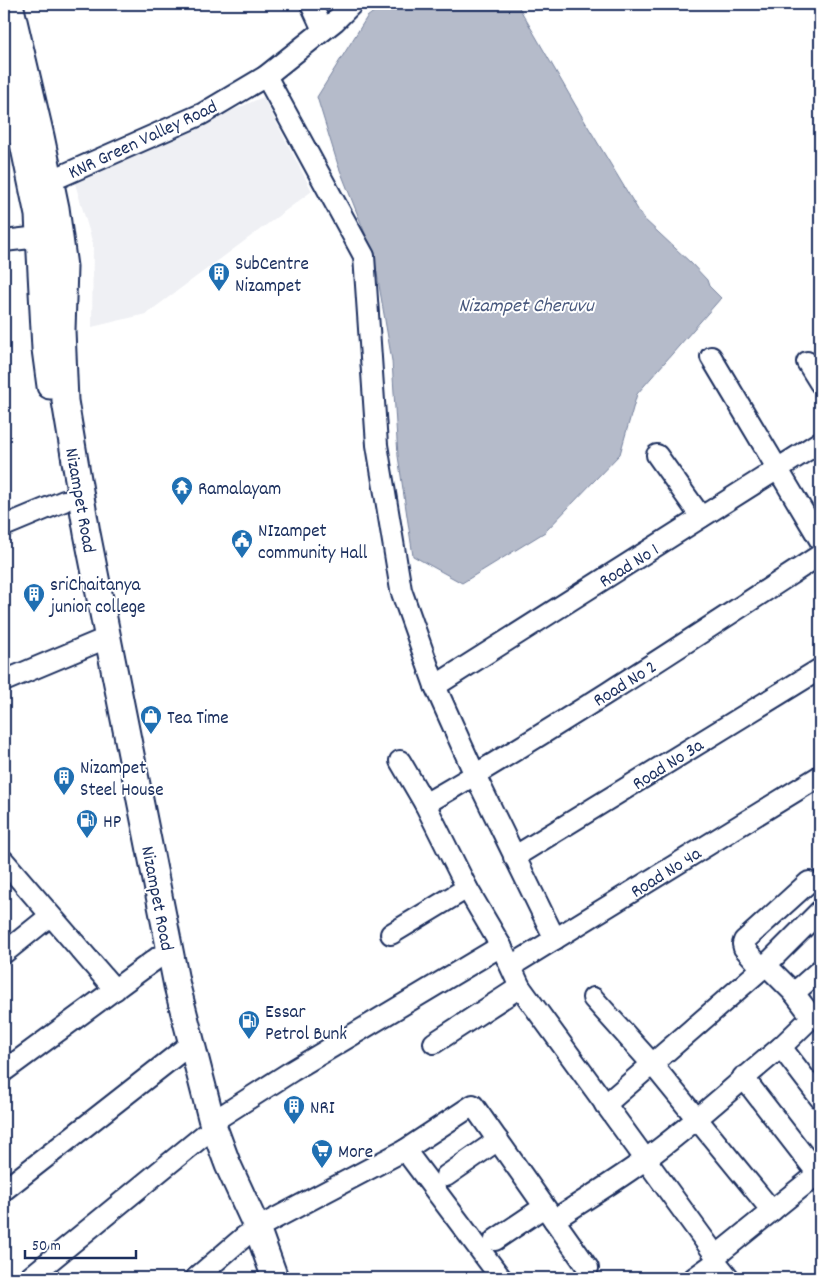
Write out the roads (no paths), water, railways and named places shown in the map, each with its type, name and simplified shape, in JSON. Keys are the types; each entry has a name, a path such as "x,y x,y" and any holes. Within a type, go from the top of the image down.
{"main road":[{"name":"Nizampet Road","path":"10,4 56,208 64,266 52,288 45,349 64,501 98,642 208,1128"},
{"name":"Nizampet Road","path":"4,51 12,131 38,215 39,237 62,330 65,401 137,812 160,956 184,1049 208,1128 251,1232 275,1278"},
{"name":"Nizampet Road","path":"251,1232 262,1278"}],"street":[{"path":"311,4 323,30"},
{"name":"KNR Green Valley Road","path":"50,181 202,114 266,76 335,21 352,4"},
{"path":"266,76 364,256 377,445 401,590 435,686 514,858 555,939"},
{"path":"4,241 39,237"},
{"path":"712,357 820,540"},
{"path":"807,362 820,383"},
{"name":"Road No 1","path":"435,686 820,442"},
{"path":"657,455 701,517"},
{"path":"4,526 64,501"},
{"name":"Road No 2","path":"425,804 679,648 820,555"},
{"path":"4,681 98,642"},
{"name":"Road No 3a","path":"514,858 820,669"},
{"path":"400,761 501,946 520,987 729,1278"},
{"name":"Road No 4a","path":"511,966 820,776"},
{"path":"4,861 115,990"},
{"path":"494,1240 549,1214 645,1160 698,1119 781,1047 812,1017 794,994 744,948 743,944 744,940 809,882"},
{"path":"391,934 468,888"},
{"path":"606,1105 764,966 820,911"},
{"path":"4,953 50,916"},
{"path":"29,1278 208,1128 292,1071 501,946"},
{"path":"4,1071 160,956"},
{"path":"794,994 820,970"},
{"path":"434,1043 520,987"},
{"path":"593,998 653,1065 772,1211"},
{"path":"781,1047 820,1098"},
{"path":"4,1190 184,1049"},
{"path":"694,1278 819,1173 743,1078"},
{"path":"196,1278 251,1232 405,1150 473,1105 549,1214 586,1275"},
{"path":"446,1176 498,1140"},
{"path":"405,1150 501,1278"}],"water":[{"name":"Nizampet Cheruvu","path":"384,4 517,4 643,218 691,263 721,298 637,394 620,454 545,532 462,583 413,556 398,456 392,361 374,256 338,165 317,97 367,17"}],"place":[{"name":"SubCentre Nizampet","path":"219,292"},
{"name":"Ramalayam","path":"182,506"},
{"name":"NIzampet community Hall","path":"242,559"},
{"name":"sriChaitanya junior college","path":"34,613"},
{"name":"Tea Time","path":"151,735"},
{"name":"Nizampet Steel House","path":"64,796"},
{"name":"HP","path":"87,839"},
{"name":"Essar Petrol Bunk","path":"249,1040"},
{"name":"NRI","path":"294,1125"},
{"name":"More","path":"322,1169"}]}
